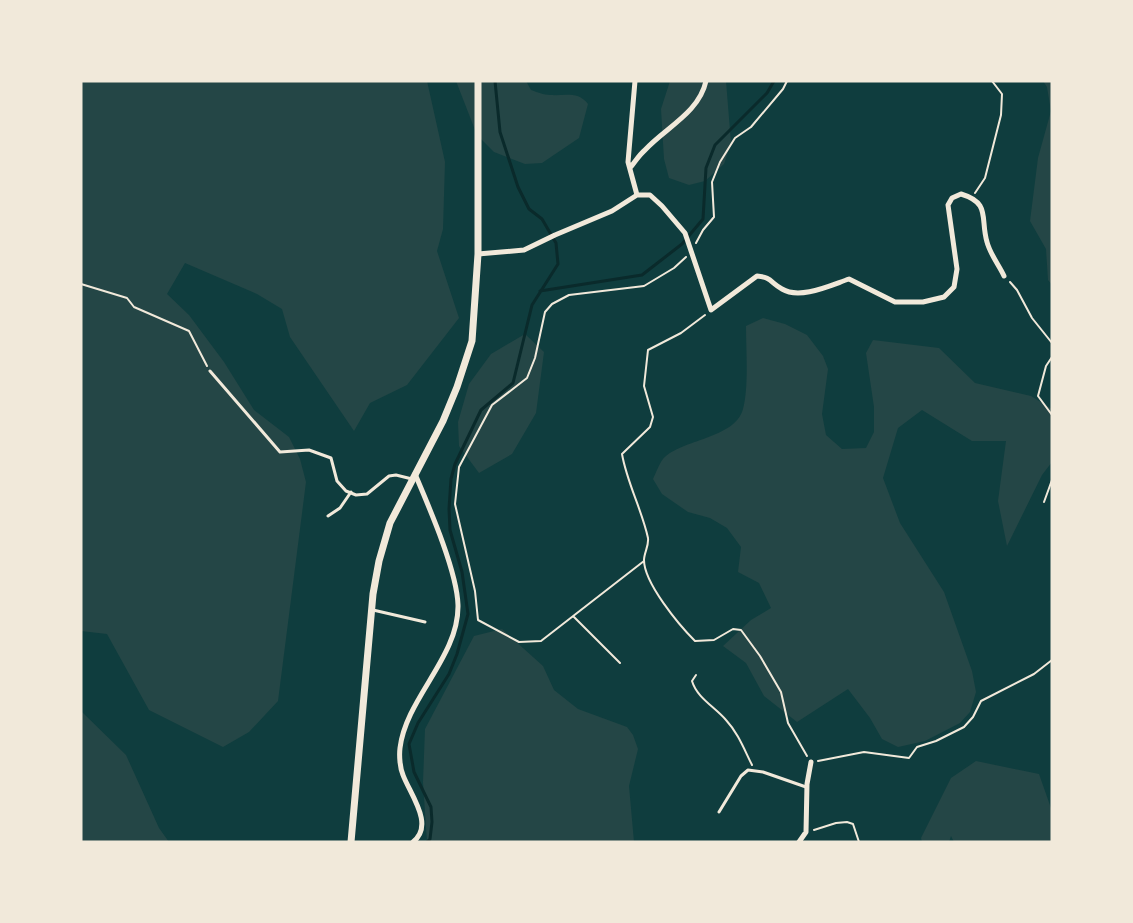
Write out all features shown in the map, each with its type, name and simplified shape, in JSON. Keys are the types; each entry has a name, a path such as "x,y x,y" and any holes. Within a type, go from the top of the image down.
{"street":[{"path":"351,842 372,610 379,561 390,523 442,421 457,387 472,341 478,254 478,81"},
{"path":"635,81 628,162 637,195"},
{"path":"630,168 645,149 691,109 704,91 706,81"},
{"path":"478,254 524,250 612,211 637,195 650,195 685,233 711,310 757,276 766,277 782,289 792,293 830,287 849,279 896,302 923,302 944,297 954,287 957,269 948,206 952,198 961,194 972,197 982,206 987,243 1004,276"},
{"path":"413,476 450,567 458,601 458,618 448,646 407,723 402,739 400,751 402,774 421,814 422,828 413,842"},
{"path":"799,842 806,832 807,788 811,762"}],"lane":[{"path":"210,371 280,452 309,450 331,458 338,481 346,491 367,494 389,477 413,476"},
{"path":"328,516 340,508 351,492"},
{"path":"372,610 425,622"},
{"path":"719,812 741,776 748,770 807,788"}],"path":[{"path":"644,561 541,641 519,642 478,621 475,591 455,504 459,467 492,405 527,378 536,358 545,312 552,304 569,295 644,286 674,268 692,252 703,230 714,217 712,182 720,162 735,138 751,127 787,81"},
{"path":"972,197 985,178 1001,115 1002,94 992,81"},
{"path":"1004,276 1017,290 1032,318 1052,343"},
{"path":"81,284 127,298 134,307 189,331 210,371"},
{"path":"711,310 681,333 648,350 644,386 653,417 650,427 622,454 648,541 644,561 654,589 684,630 695,640 714,640 733,629 741,630 760,656 781,692 788,723 797,742 811,762 864,752 909,758 917,747 936,741 964,727 973,717 981,701 1034,674 1052,660"},
{"path":"1052,357 1046,366 1038,396 1052,415"},
{"path":"1044,502 1052,480"},
{"path":"574,617 620,663"},
{"path":"696,675 692,681 694,689 725,719 738,736 754,771"},
{"path":"806,832 847,822 854,824 858,842"}],"shaded area":[{"path":"81,81 427,81 445,162 443,229 437,251 459,318 407,385 370,403 354,431 290,337 282,309 257,294 185,263 167,294 189,315 224,362 254,410 289,437 300,459 306,482 278,701 249,732 223,747 149,710 107,634 81,631"},
{"path":"456,81 526,81 531,90 540,93 580,97 588,104 579,138 542,163 525,164 494,152 477,135"},
{"path":"670,81 726,81 731,143 724,164 705,181 689,185 669,178 664,159 661,109"},
{"path":"1043,81 1052,81 1052,285 1048,280 1046,249 1030,221 1038,158 1051,111 1047,87"},
{"path":"763,318 785,324 807,335 823,356 828,369 822,414 826,435 842,449 866,448 874,432 874,407 866,353 873,340 939,348 975,383 1031,396 1052,409 1052,462 1042,475 1007,546 998,501 1006,441 972,441 922,410 898,428 883,478 900,523 944,592 972,671 976,692 970,712 960,723 925,741 898,747 882,739 870,718 848,689 797,722 764,696 746,663 723,646 751,620 771,608 759,583 738,572 741,547 727,528 710,518 688,512 662,494 653,479 663,459 671,452 719,433 738,419 743,409 746,390 746,326"},
{"path":"525,334 544,352 536,413 512,454 479,473 459,446 458,422 469,384 491,354"},
{"path":"502,629 543,666 554,690 578,709 627,727 633,735 638,749 629,786 634,842 427,842 423,782 425,729 474,636"},
{"path":"81,711 126,755 159,828 169,842 81,842"},
{"path":"976,761 1039,774 1052,811 1052,842 954,842 951,836 949,842 922,842 921,838 951,778"}],"waterway":[{"path":"427,842 430,839 432,822 431,807 414,772 409,744 418,723 449,674 468,614 462,572 450,530 451,479 455,464 481,410 513,383 532,305 558,264 556,243 542,219 529,209 518,187 500,132 495,81"},
{"path":"540,291 642,275 682,244 703,219 706,168 715,145 767,93 774,81"}]}
